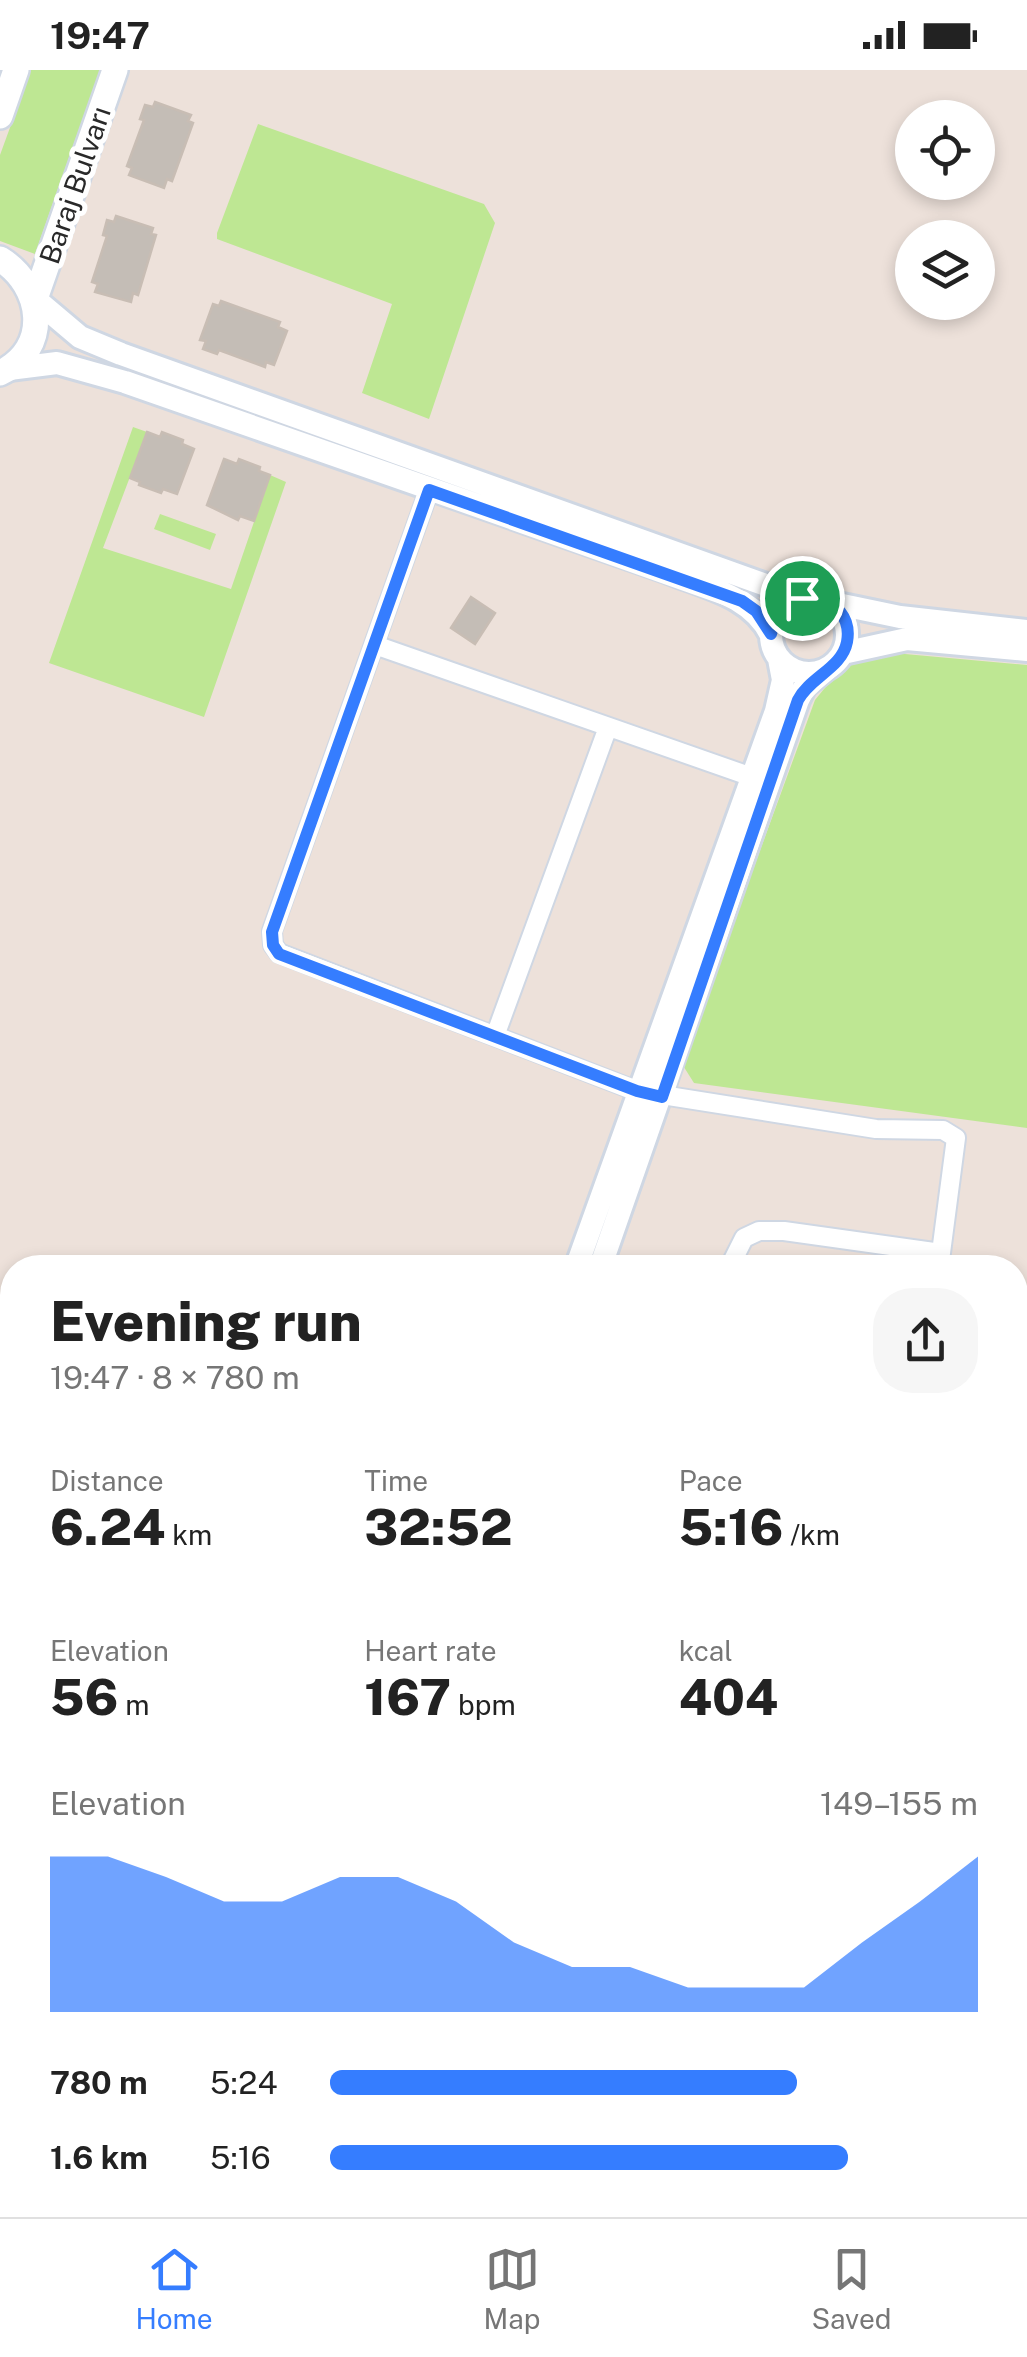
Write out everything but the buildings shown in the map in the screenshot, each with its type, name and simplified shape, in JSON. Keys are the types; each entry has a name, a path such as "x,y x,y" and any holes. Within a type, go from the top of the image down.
{"main road":[{"path":"0,116 16,70"},
{"name":"Baraj Bulvarı","path":"3,376 34,338 35,299 114,70"},
{"path":"0,259 15,268 35,299"}],"street":[{"path":"35,299 80,337 120,354 802,598 900,617 1027,631"},
{"path":"3,376 57,364 84,369 742,601 756,611 771,634 780,659 782,680 776,712 580,1255"},
{"path":"429,490 272,932 279,954 637,1091 876,1129 943,1130 956,1138 941,1255"},
{"path":"771,634 780,610 802,598"},
{"path":"605,1255 798,700 805,686 834,661 847,630 836,608 827,602"},
{"path":"780,659 801,672 907,639 1027,650"},
{"path":"375,645 752,777"},
{"path":"495,1036 608,726"},
{"path":"736,1255 744,1238 759,1231 784,1230 914,1255"}],"green space":[{"path":"31,70 100,70 35,254 0,241 0,155"},
{"path":"258,124 484,204 495,223 429,419 362,393 392,304 217,239"},
{"path":"133,427 147,432 103,548 231,589 270,475 286,482 204,717 49,663"},
{"path":"160,514 216,534 210,550 154,529"},
{"path":"894,653 1027,665 1027,1128 694,1083 682,1064 815,700 841,668"}],"route":[{"path":"429,490 742,601 756,611 771,634 780,610 802,598 816,598 836,608 847,630 847,642 836,662 805,686 798,700 662,1097 637,1091 279,954 272,932 429,490"}]}
